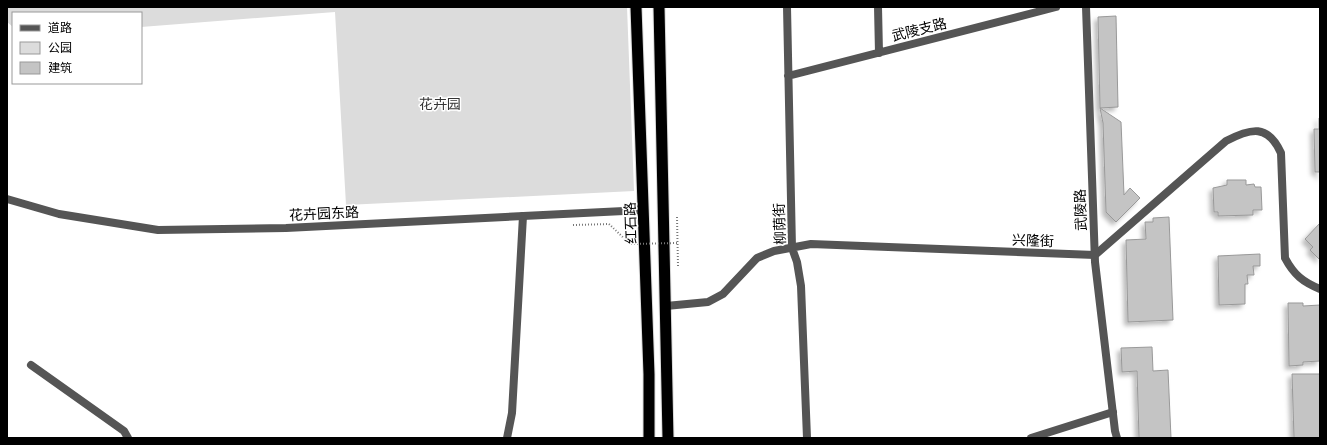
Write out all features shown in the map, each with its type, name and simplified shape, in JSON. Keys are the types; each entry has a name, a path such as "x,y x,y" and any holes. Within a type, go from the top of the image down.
{"highway":[{"name":"红石路","path":"636,7 650,374 649,438"},
{"path":"659,7 668,438"}],"street":[{"name":"柳荫街","path":"786,7 792,248 797,262 801,286 807,438"},
{"path":"878,7 879,53"},
{"name":"武陵支路","path":"788,76 1056,7"},
{"name":"武陵路","path":"1086,7 1095,255 1117,438"},
{"path":"1095,255 1226,142 1244,132 1257,131 1269,134 1276,142 1281,153 1285,258 1292,271 1303,282 1320,289"},
{"name":"花卉园东路","path":"7,199 59,214 158,230 286,228 644,210"},
{"path":"507,438 512,413 523,216"},
{"name":"兴隆街","path":"666,306 708,302 723,294 757,258 774,251 811,244 1095,255"},
{"path":"31,365 124,431 128,438"},
{"path":"1031,438 1113,412"}],"path":[{"path":"677,217 678,266"},
{"path":"573,225 609,224 630,244 677,243"}],"green space":[{"name":"花卉园","path":"7,7 627,7 634,191 346,205 335,12 142,27 142,12 12,12 12,26 7,22"}],"building":[{"path":"1116,16 1118,107 1100,108 1098,17"},
{"path":"1100,108 1121,122 1124,195 1130,188 1140,198 1116,222 1106,212 1103,123"},
{"path":"1319,118 1320,172 1315,172 1314,129 1319,129"},
{"path":"1227,180 1246,180 1246,185 1254,184 1255,187 1261,187 1262,210 1253,210 1253,215 1218,216 1218,212 1214,212 1213,188 1227,185"},
{"path":"1169,217 1173,320 1128,322 1126,240 1146,239 1145,222 1153,222 1153,218"},
{"path":"1320,223 1320,260 1310,250 1313,247 1305,239"},
{"path":"1260,254 1260,266 1253,266 1254,275 1247,275 1248,284 1245,284 1245,304 1219,305 1218,256"},
{"path":"1288,303 1303,303 1303,306 1320,305 1320,361 1303,362 1303,365 1289,366"},
{"path":"1152,347 1153,371 1168,370 1171,438 1139,438 1137,371 1122,372 1121,348"},
{"path":"1292,374 1320,374 1320,438 1294,438"}]}
